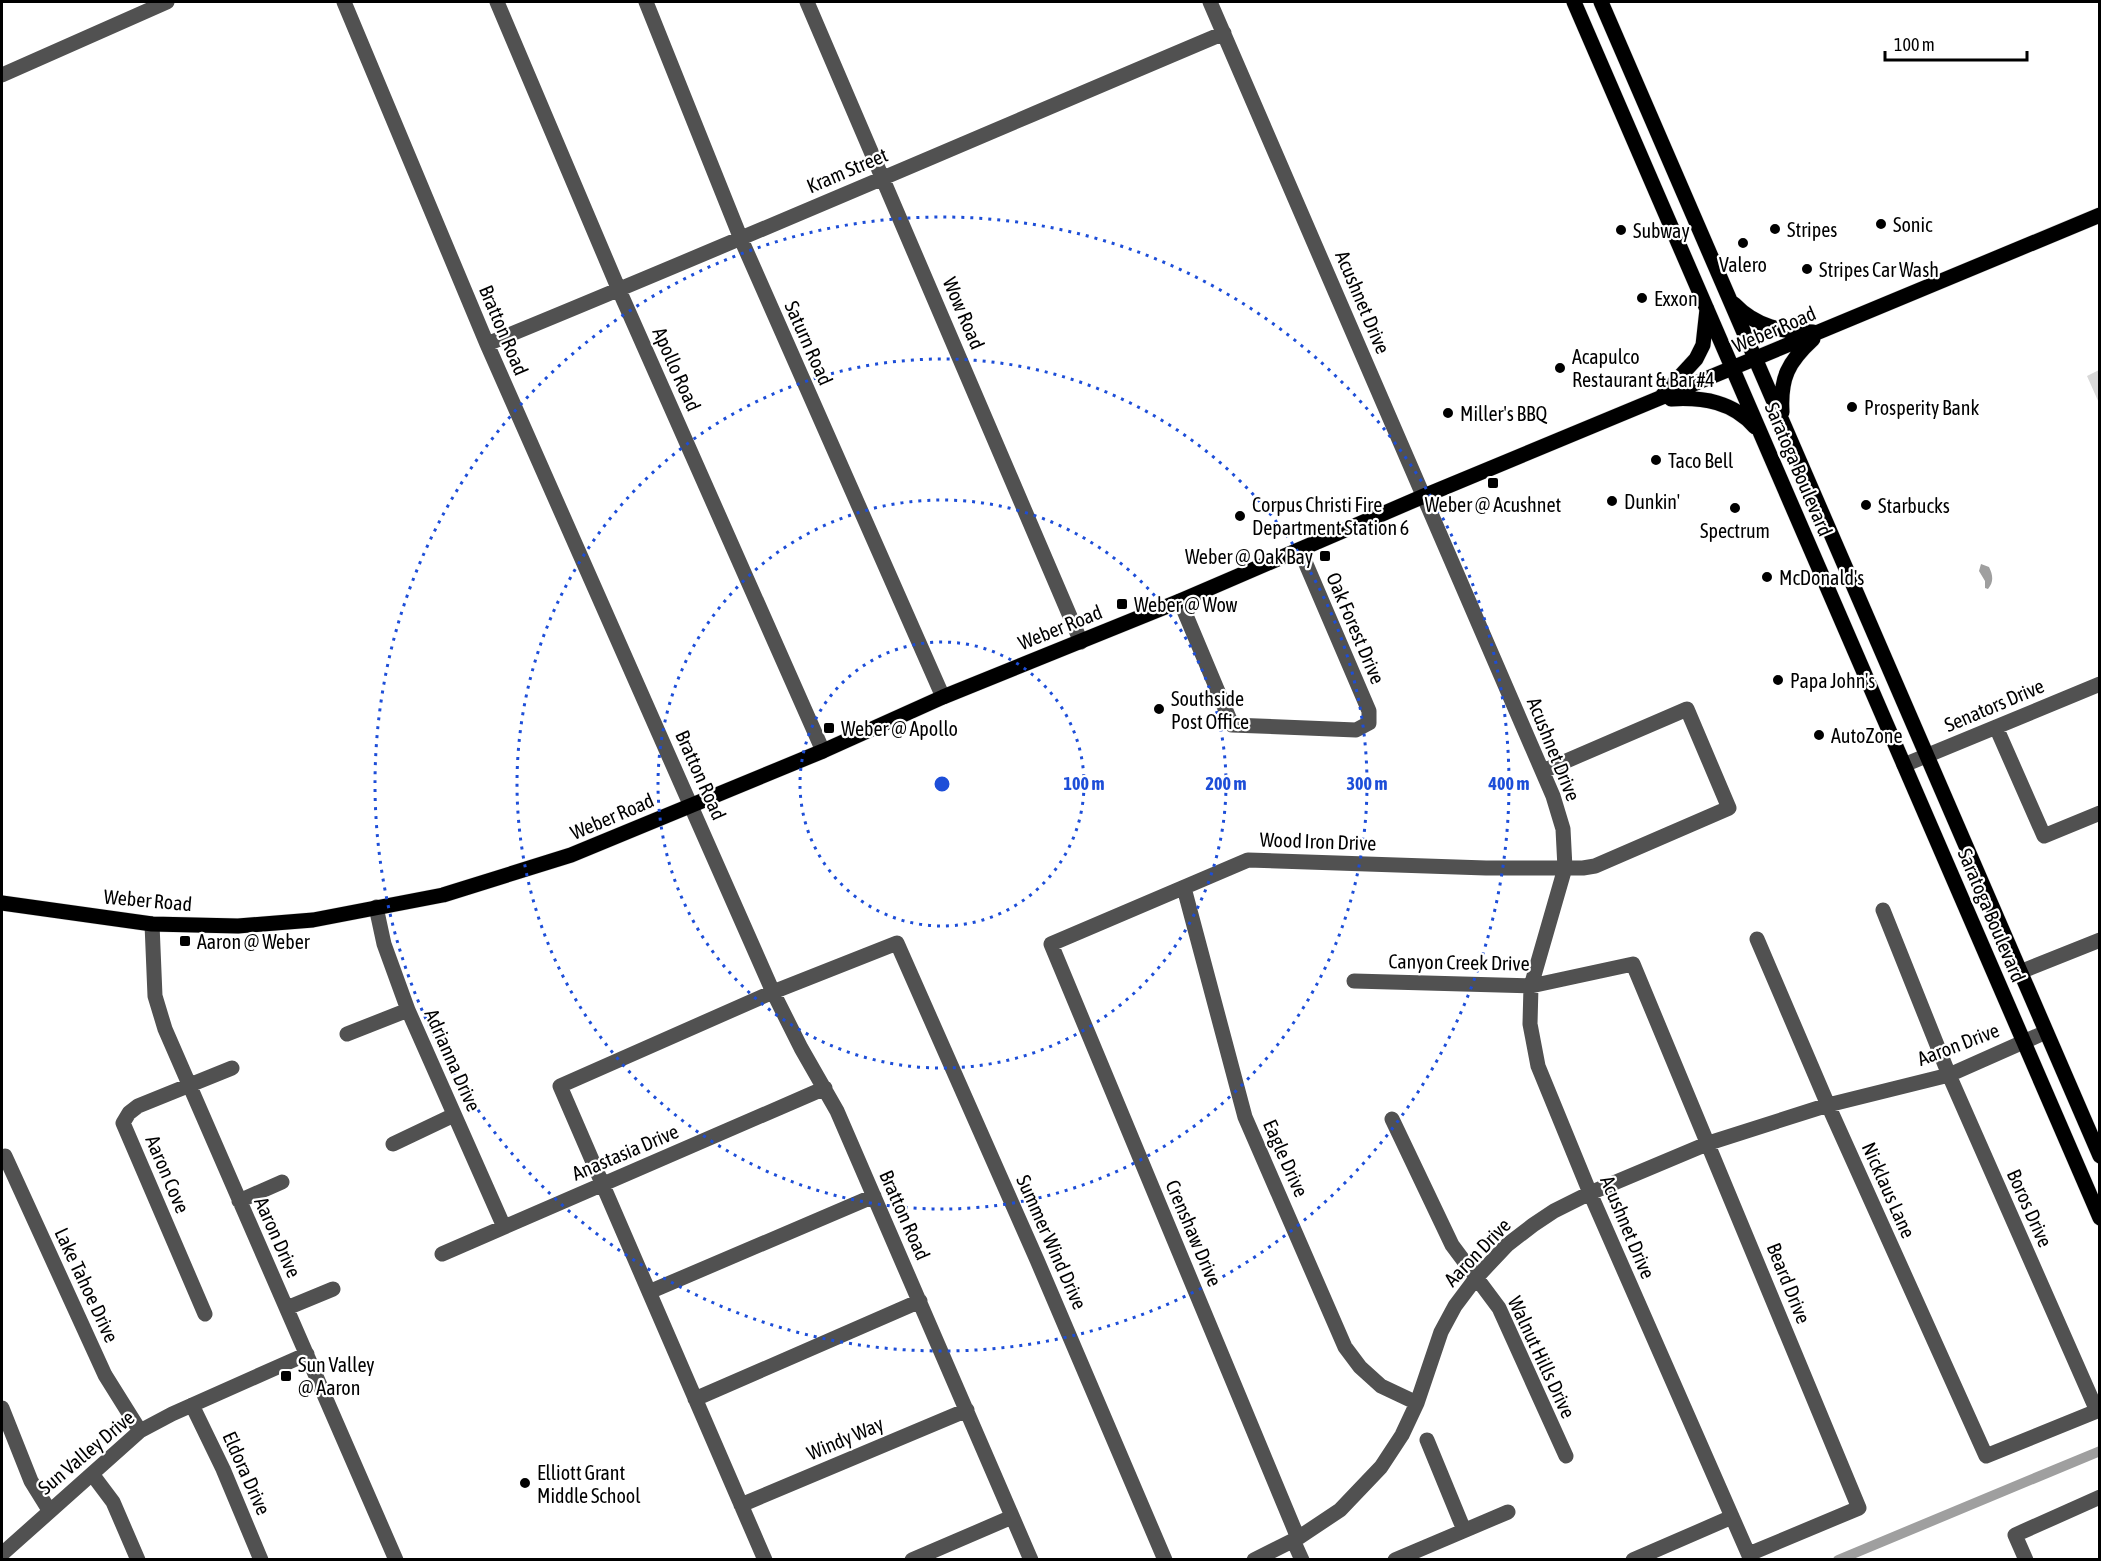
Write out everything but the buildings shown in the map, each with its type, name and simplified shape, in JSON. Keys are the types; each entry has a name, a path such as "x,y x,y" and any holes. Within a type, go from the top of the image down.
{"main road":[{"name":"Saratoga Boulevard","path":"1574,2 2100,1218"},
{"name":"Saratoga Boulevard","path":"1601,2 2100,1156"},
{"name":"Weber Road","path":"2,903 152,924 238,926 313,920 442,895 571,855 1180,601 1424,496 2100,215"},
{"path":"1730,300 1757,322 1775,329 1822,332"},
{"path":"1659,399 1696,359 1703,345 1707,309"},
{"path":"1783,424 1782,386 1787,370 1802,350 1822,332"},
{"path":"1659,399 1684,398 1718,401 1747,418 1762,435"}],"street":[{"path":"2,75 167,2"},
{"name":"Bratton Road","path":"344,2 487,344 773,992 801,1048 825,1088 874,1196 1031,1560"},
{"name":"Apollo Road","path":"497,2 619,290 823,751"},
{"name":"Saturn Road","path":"646,2 741,239 943,698"},
{"name":"Wow Road","path":"807,2 1081,642"},
{"name":"Acushnet Drive","path":"1210,2 1553,795 1563,829 1565,868 1531,986 1530,1024 1538,1066 1590,1193 1750,1557"},
{"name":"Kram Street","path":"487,344 741,239 1224,33"},
{"name":"Oak Forest Drive","path":"1180,601 1232,725 1356,730 1369,723 1369,711 1300,550"},
{"name":"Senators Drive","path":"1904,765 2100,684"},
{"name":"Wood Iron Drive","path":"1051,944 1248,860 1565,868 1595,866 1729,808 1687,709 1543,771"},
{"path":"1996,727 2044,836 2100,813"},
{"name":"Eagle Drive","path":"1184,888 1245,1116 1345,1347 1360,1368 1381,1386 1417,1402"},
{"name":"Adrianna Drive","path":"376,907 384,944 408,1010 504,1227"},
{"name":"Boros Drive","path":"1883,910 1949,1076 2097,1411 1986,1456"},
{"name":"Aaron Drive","path":"152,924 155,996 165,1029 396,1560"},
{"name":"Nicklaus Lane","path":"1756,939 1986,1456"},
{"path":"2020,972 2100,940"},
{"name":"Summer Wind Drive","path":"773,992 897,943 1037,1260 1165,1560"},
{"name":"Crenshaw Drive","path":"1051,944 1302,1560"},
{"name":"Canyon Creek Drive","path":"1354,981 1531,986 1634,964"},
{"name":"Beard Drive","path":"1634,964 1859,1508 1750,1557"},
{"path":"765,1560 560,1086 773,992"},
{"path":"347,1034 408,1010"},
{"name":"Aaron Drive","path":"1254,1560 1295,1539 1340,1510 1382,1467 1402,1435 1417,1402 1441,1332 1455,1306 1476,1278 1507,1245 1554,1211 1590,1193 1709,1143 1828,1105 1949,1076 2046,1032"},
{"path":"191,1086 232,1068"},
{"name":"Aaron Cove","path":"191,1086 138,1106 129,1113 123,1123 205,1314"},
{"name":"Anastasia Drive","path":"442,1254 825,1088"},
{"path":"393,1144 454,1115"},
{"name":"Walnut Hills Drive","path":"1392,1119 1452,1245 1499,1308 1566,1456"},
{"name":"Lake Tahoe Drive","path":"2,1157 5,1156 105,1375 140,1431"},
{"path":"239,1202 282,1182"},
{"path":"649,1292 874,1196"},
{"path":"286,1308 333,1289"},
{"path":"695,1400 920,1301"},
{"name":"Sun Valley Drive","path":"5,1555 49,1510 140,1431 172,1413 307,1354"},
{"name":"Eldora Drive","path":"192,1405 223,1469 261,1560"},
{"path":"2,1408 32,1481 49,1510"},
{"name":"Windy Way","path":"741,1505 967,1410"},
{"path":"1427,1440 1464,1530"},
{"path":"92,1474 113,1502 138,1560"},
{"path":"2026,1560 2015,1535 2100,1497"},
{"path":"1395,1560 1508,1512"},
{"path":"1633,1560 1732,1516"},
{"path":"912,1560 1012,1517"}],"shaded area":[{"path":"2099,370 2099,403 2087,376"},
{"path":"1981,564 1989,567 1991,573 1992,581 1988,589 1985,588 1985,581 1979,571"}],"waterway":[{"path":"1838,1560 2100,1451"}],"place":[{"name":"Sonic","path":"1881,224"},
{"name":"Stripes","path":"1775,229"},
{"name":"Subway","path":"1621,230"},
{"name":"Valero","path":"1743,243"},
{"name":"Stripes Car Wash","path":"1807,269"},
{"name":"Exxon","path":"1642,298"},
{"name":"Acapulco Restaurant & Bar #4","path":"1560,368"},
{"name":"Prosperity Bank","path":"1852,407"},
{"name":"Miller's BBQ","path":"1448,413"},
{"name":"Taco Bell","path":"1656,460"},
{"name":"Weber @ Acushnet","path":"1493,483"},
{"name":"Dunkin'","path":"1612,501"},
{"name":"Starbucks","path":"1866,505"},
{"name":"Spectrum","path":"1735,508"},
{"name":"Corpus Christi Fire Department Station 6","path":"1240,516"},
{"name":"Weber @ Oak Bay","path":"1325,556"},
{"name":"McDonald's","path":"1767,577"},
{"name":"Weber @ Wow","path":"1122,604"},
{"name":"Papa John's","path":"1778,680"},
{"name":"Southside Post Office","path":"1159,709"},
{"name":"Weber @ Apollo","path":"829,728"},
{"name":"AutoZone","path":"1819,735"},
{"name":"Aaron @ Weber","path":"185,941"},
{"name":"Sun Valley @ Aaron","path":"286,1376"},
{"name":"Elliott Grant Middle School","path":"525,1483"}]}
